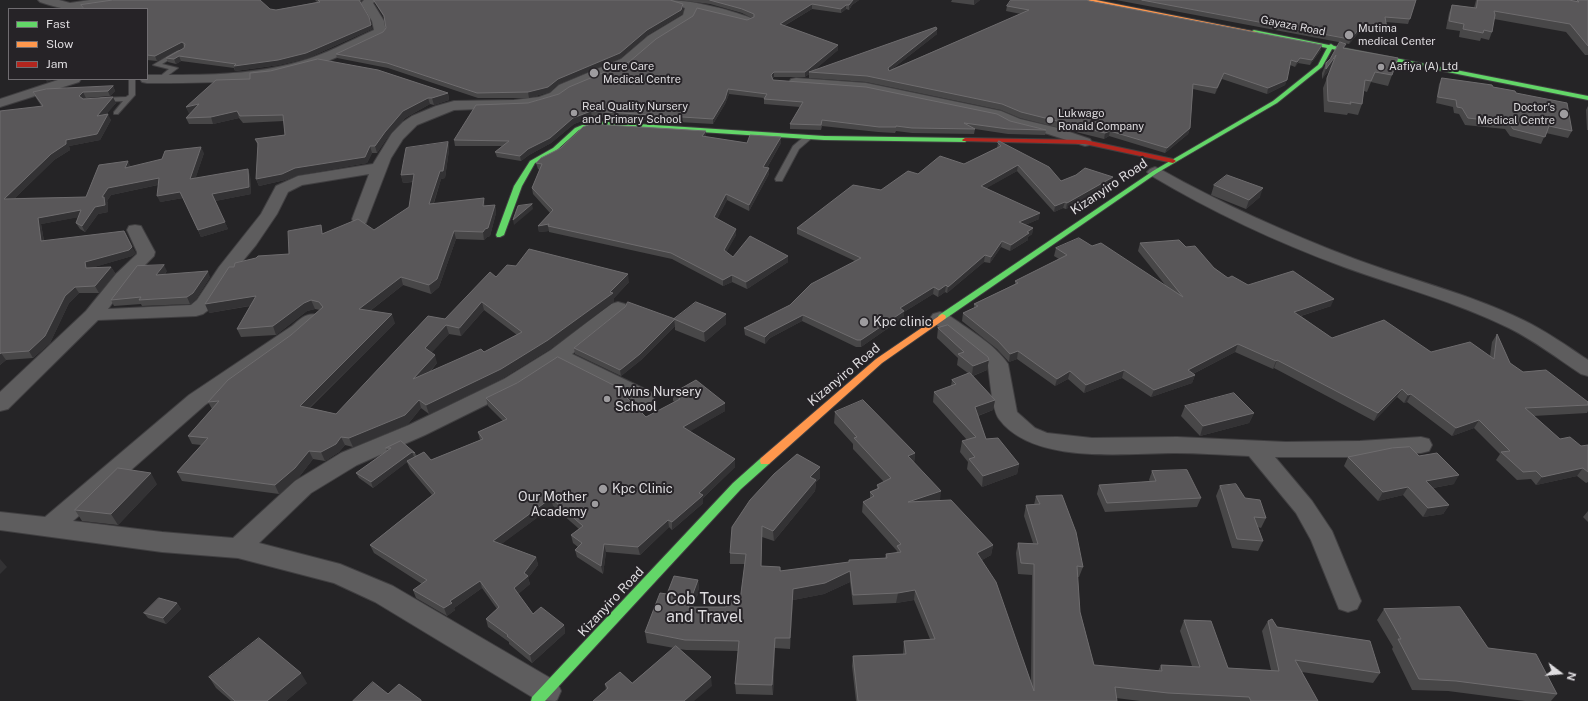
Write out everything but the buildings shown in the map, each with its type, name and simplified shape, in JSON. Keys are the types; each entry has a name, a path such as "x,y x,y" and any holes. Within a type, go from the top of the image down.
{"street":[{"path":"44,0 72,8 116,0"},
{"path":"148,79 206,78 272,72 319,60 380,32 381,29 378,21 367,3 370,0"},
{"path":"672,0 691,7 723,12 747,20"},
{"name":"Gayaza Road","path":"1088,0 1331,46 1588,98"},
{"path":"360,219 379,168 398,137 406,127 416,120 445,108 479,103 530,103 557,96 564,88 625,62 652,39 684,21 690,15 691,7"},
{"name":"Kizanyiro Road","path":"542,696 737,486 879,361 1155,172 1275,102 1320,66 1331,46"},
{"path":"319,60 340,64"},
{"path":"0,103 71,80"},
{"path":"779,81 866,87 1001,116 1014,122 1053,131 1085,142 1173,161"},
{"path":"444,93 479,103"},
{"path":"500,235 511,202 527,168 532,162 557,148 580,126 586,124 601,122 809,137 880,140 1085,142"},
{"path":"93,315 196,310 204,304 225,271 269,214 282,189 298,181 379,168"},
{"path":"1155,172 1203,200 1249,222 1350,263 1464,302 1516,324 1540,337 1588,370"},
{"path":"0,404 93,315 122,278 145,256 146,252 135,230"},
{"path":"238,548 302,486 330,469 384,443 417,430 511,384 558,355 618,308"},
{"path":"49,528 159,431 197,400 240,369 299,330 315,316"},
{"path":"940,318 988,354 998,364 1007,415 1027,433 1043,440 1092,446 1177,445 1256,450 1360,449 1421,445"},
{"path":"558,355 644,397"},
{"path":"1256,450 1304,507 1319,532 1348,601"},
{"path":"0,521 162,542 238,548 340,574 384,594 542,696"}],"lane":[{"path":"160,79 175,68 156,65 183,50"},
{"path":"116,113 132,95 132,80"},
{"path":"93,101 129,99"},
{"path":"779,178 796,148 809,137"}],"traffic: fast":[{"path":"1254,32 1588,98"},
{"path":"942,317 1155,172 1275,102 1320,66 1331,46"},
{"path":"500,235 518,186 532,162 555,149 577,129 592,123 824,138 965,140"},
{"path":"537,701 737,486 765,461"}],"traffic: slow":[{"path":"1088,0 1254,32"},
{"path":"765,461 879,361 942,317"}],"traffic: jam":[{"path":"965,140 1085,142 1173,161"}],"place":[{"name":"Mutima medical Center","path":"1349,35"},
{"name":"Aafiya (A) Ltd","path":"1381,67"},
{"name":"Cure Care Medical Centre","path":"594,73"},
{"name":"Real Quality Nursery and Primary School","path":"574,113"},
{"name":"Doctor's Medical Centre","path":"1564,114"},
{"name":"Lukwago Ronald Company","path":"1050,120"},
{"name":"Kpc clinic","path":"864,322"},
{"name":"Twins Nursery School","path":"607,399"},
{"name":"Kpc Clinic","path":"603,489"},
{"name":"Our Mother Academy","path":"595,504"},
{"name":"Cob Tours and Travel","path":"658,608"}]}
